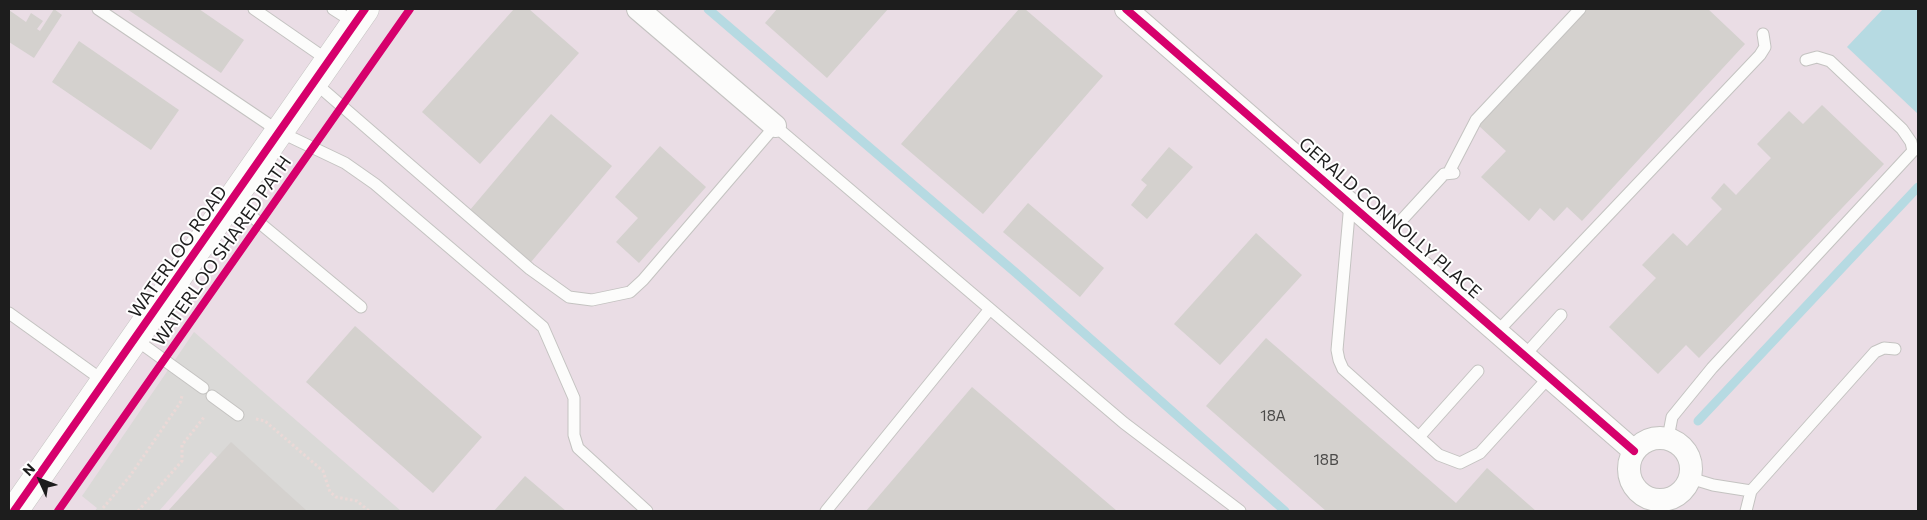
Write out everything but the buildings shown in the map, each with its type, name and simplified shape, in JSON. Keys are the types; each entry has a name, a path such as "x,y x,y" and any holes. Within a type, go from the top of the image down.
{"street":[{"path":"638,9 776,126"},
{"name":"GERALD CONNOLLY PLACE","path":"1126,9 1634,451"},
{"name":"WATERLOO ROAD","path":"14,511 322,72 351,14"},
{"path":"1668,438 1677,442 1690,458 1690,478 1679,494 1670,499 1650,499 1641,494 1630,478 1628,469 1634,451 1649,440 1668,438"}],"lane":[{"path":"98,9 280,132 345,163 375,184 543,327 574,398 574,435 578,448 646,511"},
{"path":"254,9 530,269 569,296 592,300 630,292 644,280 776,126 1124,423 1240,511"},
{"path":"1388,235 1438,180 1451,172 1476,120 1580,9"},
{"path":"1498,331 1760,55 1765,48 1763,34"},
{"path":"1668,438 1672,417 1712,368 1913,151 1912,142 1902,129 1830,61 1817,57 1806,60"},
{"path":"232,200 360,307"},
{"path":"1350,202 1337,350 1339,360 1343,369 1419,437 1449,460 1460,463 1467,460 1480,453 1550,376"},
{"path":"826,511 990,309"},
{"path":"9,313 105,382"},
{"path":"1525,355 1561,316"},
{"path":"135,340 203,388"},
{"path":"1746,511 1751,491 1875,352 1884,348 1895,349"},
{"path":"1419,437 1478,371"},
{"path":"212,396 238,415"},
{"path":"1690,478 1713,485 1751,491"}],"path":[{"path":"104,508 130,476 180,403 181,390"},
{"path":"138,511 182,461 182,445 206,415"},
{"path":"251,417 265,421 323,471 330,492 336,497 357,501 369,511"}],"shaded area":[{"path":"9,9 1918,9 1918,511 9,511"},
{"path":"194,332 401,511 279,511 211,452 159,511 95,511 97,508 82,496"}],"water":[{"path":"1883,9 1918,9 1918,114 1847,47"}],"waterway":[{"path":"708,9 1016,273 1285,511"},
{"path":"1698,421 1918,187"}],"cycle path":[{"path":"14,511 365,9"},
{"name":"WATERLOO SHARED PATH","path":"58,511 410,9"},
{"path":"1126,9 1634,451"}]}
